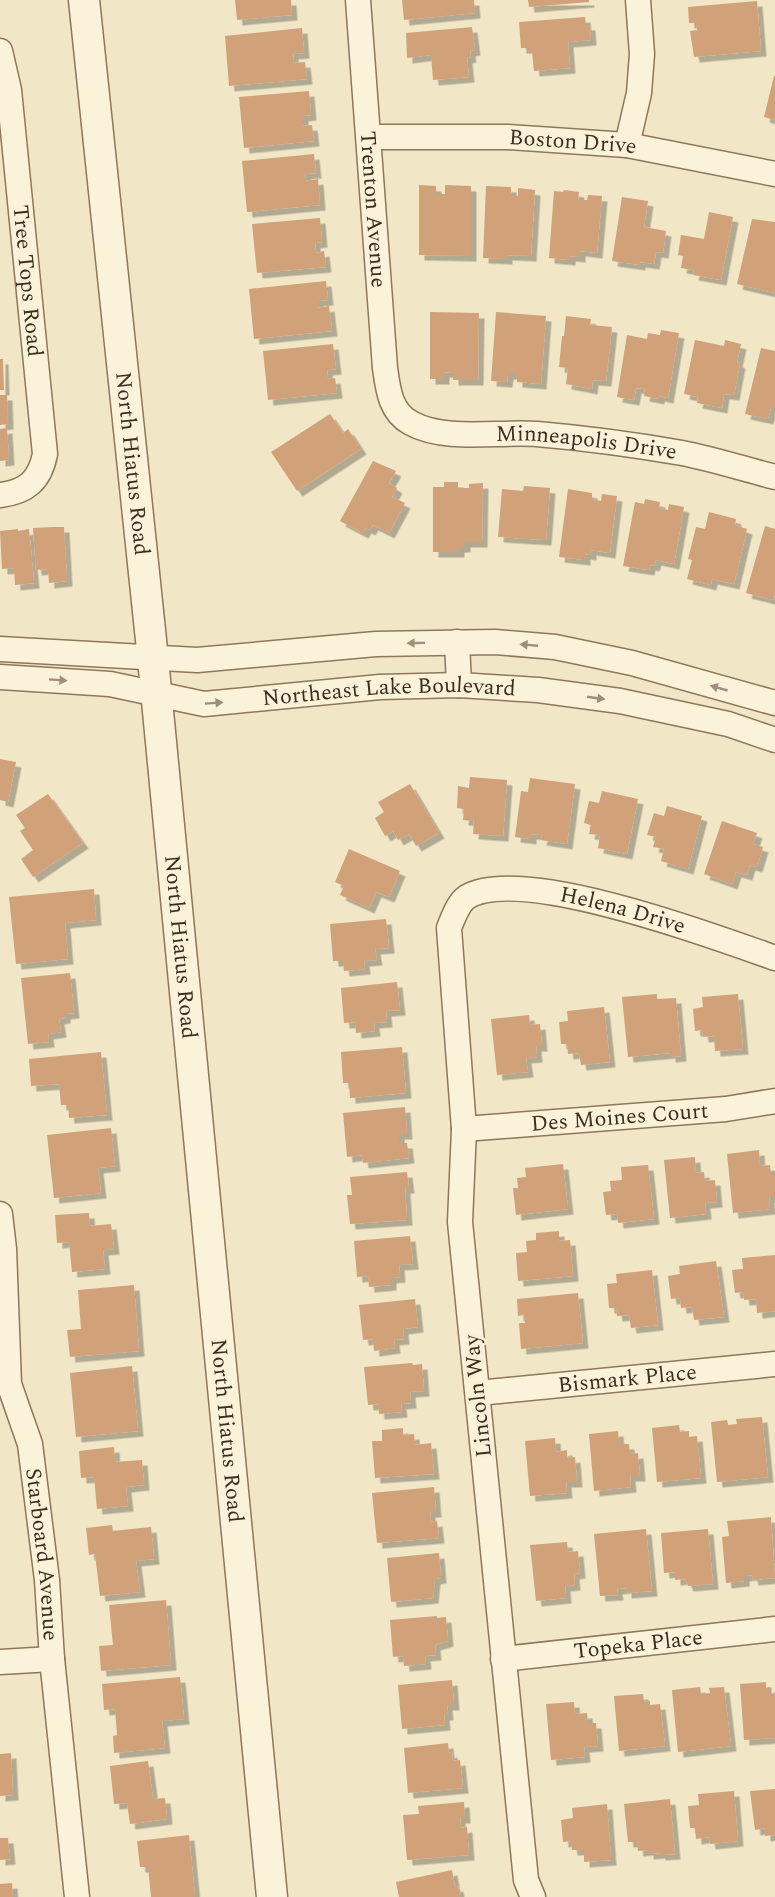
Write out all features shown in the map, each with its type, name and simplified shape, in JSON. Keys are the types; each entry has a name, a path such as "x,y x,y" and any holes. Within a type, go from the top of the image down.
{"street":[{"name":"North Hiatus Road","path":"84,0 157,695 272,1897"},
{"name":"Trenton Avenue","path":"358,0 385,368 392,403 400,416"},
{"path":"627,145 639,93 642,54 638,0"},
{"name":"Tree Tops Road","path":"0,51 9,90 45,453 37,477 18,492 0,495"},
{"name":"Boston Drive","path":"369,137 508,137 627,145 775,174"},
{"name":"Minneapolis Drive","path":"400,416 412,424 429,430 450,433 536,434 684,453 775,477"},
{"path":"457,642 459,685"},
{"name":"Northeast Lake Boulevard","path":"0,650 197,660 376,644 495,642 555,648 632,663 775,703"},
{"name":"Northeast Lake Boulevard","path":"0,677 110,684 204,704 380,687 459,685 538,690 620,701 728,724 775,740"},
{"name":"Helena Drive","path":"466,898 484,891 508,888 618,905 775,958"},
{"name":"Lincoln Way","path":"466,898 448,928 464,1129 460,1222 526,1880 533,1897"},
{"name":"Des Moines Court","path":"464,1129 726,1109 775,1101"},
{"name":"Starboard Avenue","path":"0,1214 4,1249 5,1384 30,1444 47,1580 52,1659 77,1897"},
{"name":"Bismark Place","path":"478,1393 775,1364"},
{"name":"Topeka Place","path":"504,1659 775,1629"},
{"path":"0,1662 52,1659"}],"building":[{"path":"235,0 291,0 292,15 237,20"},
{"path":"402,0 474,0 475,13 404,20"},
{"path":"528,0 589,0 589,2 529,7"},
{"path":"757,1 761,51 694,57 690,31 697,30 696,23 689,23 688,7"},
{"path":"585,17 586,25 590,25 591,40 568,42 570,68 534,71 532,52 528,52 528,48 521,48 519,22"},
{"path":"472,27 475,50 470,51 471,57 467,58 469,77 433,80 431,55 407,58 406,33"},
{"path":"302,28 304,53 293,54 294,63 305,62 307,79 229,86 225,36"},
{"path":"775,76 775,120 764,117"},
{"path":"309,91 311,115 303,116 303,126 312,125 314,141 244,148 239,97"},
{"path":"314,154 316,173 305,174 306,181 318,179 320,205 247,212 242,161"},
{"path":"419,185 436,186 436,194 445,194 445,185 471,186 471,256 419,255"},
{"path":"486,186 511,187 511,196 518,196 518,188 535,190 531,256 507,255 507,259 483,258"},
{"path":"564,190 579,192 578,200 587,200 588,195 602,196 597,253 580,251 580,257 570,256 570,260 549,258 554,191 563,192"},
{"path":"622,197 648,201 644,227 666,231 663,253 656,252 654,264 640,262 640,265 612,261"},
{"path":"709,212 733,217 721,280 693,275 694,270 681,268 683,256 678,255 681,235 704,239"},
{"path":"320,218 322,242 315,243 316,253 324,251 326,267 257,273 252,224"},
{"path":"752,219 775,222 775,293 737,284"},
{"path":"326,281 328,300 318,301 318,308 329,306 332,331 254,339 249,289"},
{"path":"430,312 479,313 478,380 453,380 453,373 444,372 444,379 430,379"},
{"path":"496,312 546,316 541,384 517,382 517,374 508,374 507,382 491,381"},
{"path":"566,316 591,319 590,325 612,327 606,381 593,380 592,389 566,384 568,368 559,367"},
{"path":"661,330 679,333 668,398 644,396 645,389 636,388 634,400 617,397 627,335 647,339 648,333 660,335"},
{"path":"695,340 724,346 725,340 741,344 734,395 724,394 722,408 697,403 698,397 684,394"},
{"path":"333,344 336,369 327,370 328,379 335,378 337,393 268,400 263,351"},
{"path":"761,348 775,351 775,407 771,407 768,419 745,414"},
{"path":"0,359 3,359 4,390 0,390"},
{"path":"0,395 7,395 8,424 0,425"},
{"path":"330,414 343,433 348,429 361,449 297,491 271,452"},
{"path":"7,428 9,460 0,461 0,429"},
{"path":"373,461 396,471 389,483 397,488 392,497 405,503 389,533 373,525 370,530 366,528 363,533 340,521"},
{"path":"444,482 458,482 458,488 469,488 469,484 483,483 482,542 465,542 465,547 459,547 459,552 433,552 433,487 444,487"},
{"path":"524,486 550,488 546,540 498,537 502,489 523,491"},
{"path":"568,489 592,493 592,499 601,501 602,494 617,496 610,553 591,550 591,555 585,554 585,560 559,557"},
{"path":"645,499 660,502 659,508 668,510 669,504 684,507 674,564 656,560 654,566 650,565 649,570 623,566 635,502 644,504"},
{"path":"709,512 736,519 735,525 747,529 734,584 712,579 711,585 687,579 692,560 688,559 696,527 705,529"},
{"path":"765,526 775,529 775,595 773,600 746,593"},
{"path":"64,527 67,581 49,583 48,569 36,570 33,528"},
{"path":"18,529 18,531 29,529 34,583 15,585 14,568 2,569 0,531"},
{"path":"0,759 16,762 8,802 0,800"},
{"path":"470,777 507,780 503,836 473,834 474,821 463,820 464,809 457,808 458,786 469,788"},
{"path":"530,778 575,784 567,844 541,840 542,835 531,834 531,839 515,837 521,791 528,792"},
{"path":"410,784 439,833 416,846 409,834 398,840 393,831 385,836 375,818 384,812 378,802"},
{"path":"602,791 638,799 627,854 598,848 600,835 589,834 591,825 584,823 589,801 599,803"},
{"path":"48,794 83,843 33,877 21,859 33,850 20,831 25,828 16,815"},
{"path":"667,806 702,816 688,869 661,861 664,849 653,847 656,837 647,835 654,813 664,816"},
{"path":"722,821 757,833 753,844 763,847 757,867 750,865 747,875 736,872 732,884 704,874"},
{"path":"349,849 400,871 389,897 376,892 369,908 340,895 344,886 335,882"},
{"path":"94,889 96,920 65,923 68,959 16,964 9,897"},
{"path":"386,919 389,948 375,949 377,960 364,961 365,969 344,971 343,961 333,961 330,924"},
{"path":"70,973 74,1013 65,1014 65,1018 59,1019 61,1032 48,1034 49,1042 28,1044 21,978"},
{"path":"397,982 400,1010 386,1011 387,1022 374,1023 375,1031 356,1033 355,1022 344,1023 341,988"},
{"path":"657,994 657,999 676,998 681,1056 670,1057 670,1053 628,1057 622,997"},
{"path":"738,994 743,1049 715,1051 714,1036 703,1037 702,1030 695,1031 693,1009 703,1007 702,997"},
{"path":"604,1007 610,1062 581,1065 579,1053 568,1054 567,1044 561,1044 559,1022 568,1021 567,1011"},
{"path":"529,1015 530,1025 540,1024 542,1046 536,1046 537,1057 526,1058 528,1072 497,1075 491,1019"},
{"path":"402,1047 406,1093 350,1098 349,1083 343,1083 341,1052"},
{"path":"101,1052 107,1115 69,1118 68,1105 61,1105 59,1084 31,1086 29,1059"},
{"path":"405,1107 407,1134 399,1134 399,1143 407,1143 409,1158 363,1163 362,1155 347,1157 343,1113"},
{"path":"111,1128 115,1166 98,1168 101,1193 54,1198 47,1135"},
{"path":"759,1150 760,1166 770,1165 771,1174 775,1174 775,1197 769,1197 770,1209 733,1213 727,1154"},
{"path":"695,1157 696,1173 704,1172 705,1181 715,1180 717,1202 705,1203 706,1214 670,1218 664,1160"},
{"path":"563,1164 568,1209 516,1215 513,1188 518,1188 517,1178 526,1177 525,1168"},
{"path":"648,1165 654,1219 618,1223 617,1214 606,1215 603,1192 611,1191 610,1181 622,1180 621,1167"},
{"path":"407,1172 409,1188 405,1188 407,1220 350,1224 347,1195 352,1195 350,1177"},
{"path":"89,1213 90,1226 111,1224 114,1249 103,1250 105,1269 72,1272 69,1242 57,1243 55,1215"},
{"path":"559,1231 559,1241 570,1240 573,1276 518,1281 516,1253 527,1252 526,1241 536,1240 536,1233"},
{"path":"410,1236 413,1264 399,1265 400,1277 391,1278 391,1285 369,1287 368,1276 357,1277 354,1241"},
{"path":"775,1255 775,1311 757,1313 756,1299 744,1300 743,1292 735,1293 732,1270 743,1269 742,1258"},
{"path":"716,1261 724,1317 694,1320 692,1307 681,1308 680,1298 671,1299 668,1276 680,1274 679,1266"},
{"path":"652,1270 658,1325 631,1328 629,1315 617,1316 616,1308 609,1308 607,1284 617,1283 616,1274"},
{"path":"134,1285 139,1351 70,1357 67,1330 81,1329 78,1290"},
{"path":"578,1293 583,1343 521,1349 519,1323 525,1323 524,1315 518,1316 517,1299"},
{"path":"415,1299 418,1327 403,1329 404,1339 394,1340 395,1348 374,1351 373,1339 363,1340 359,1305"},
{"path":"412,1363 413,1365 422,1364 424,1391 410,1392 411,1403 401,1404 402,1412 379,1414 378,1404 368,1405 364,1367"},
{"path":"132,1366 138,1431 76,1437 70,1373"},
{"path":"762,1417 768,1477 717,1482 711,1422 727,1420 728,1425 737,1424 736,1419"},
{"path":"679,1425 680,1432 689,1431 689,1437 697,1436 701,1478 657,1482 652,1428"},
{"path":"403,1428 403,1435 414,1434 415,1445 431,1443 434,1474 375,1478 372,1441 382,1441 382,1430"},
{"path":"618,1431 619,1444 629,1444 630,1454 638,1453 640,1476 630,1476 631,1487 594,1491 589,1434"},
{"path":"555,1438 556,1452 567,1450 567,1458 575,1457 577,1482 566,1482 567,1493 530,1496 525,1441"},
{"path":"114,1447 115,1462 142,1460 144,1485 126,1487 128,1506 97,1509 94,1477 81,1478 79,1451"},
{"path":"434,1487 436,1512 430,1512 431,1522 437,1521 439,1538 377,1543 372,1493"},
{"path":"771,1517 775,1578 753,1580 752,1575 744,1576 744,1581 726,1583 722,1537 729,1536 727,1521"},
{"path":"112,1525 113,1531 151,1527 154,1559 136,1561 140,1592 100,1596 95,1554 89,1555 86,1528"},
{"path":"646,1529 652,1591 626,1593 626,1588 617,1589 618,1595 600,1596 594,1534"},
{"path":"708,1529 713,1584 688,1586 685,1579 675,1580 675,1572 664,1573 661,1533"},
{"path":"567,1542 568,1552 578,1551 580,1573 574,1574 575,1585 565,1586 566,1598 536,1601 530,1545"},
{"path":"439,1553 441,1578 435,1579 433,1598 391,1602 387,1558"},
{"path":"166,1600 171,1665 101,1671 99,1646 113,1645 109,1605"},
{"path":"437,1616 437,1618 446,1617 448,1641 435,1645 436,1655 425,1656 426,1664 404,1666 403,1656 393,1657 390,1620"},
{"path":"180,1677 184,1719 162,1721 165,1748 114,1753 113,1736 117,1735 115,1709 104,1710 102,1684"},
{"path":"452,1680 454,1705 447,1705 448,1715 444,1715 445,1725 402,1729 398,1685"},
{"path":"766,1682 766,1688 770,1687 770,1694 775,1694 775,1738 744,1740 740,1684"},
{"path":"700,1687 701,1694 710,1693 709,1688 724,1687 731,1746 678,1752 672,1690"},
{"path":"643,1694 644,1702 650,1701 650,1705 660,1704 665,1746 619,1751 614,1696"},
{"path":"574,1702 575,1714 587,1713 588,1723 596,1723 598,1746 584,1747 585,1757 551,1760 546,1704"},
{"path":"448,1743 453,1761 460,1760 463,1788 408,1793 404,1748"},
{"path":"11,1753 13,1795 0,1796 0,1754"},
{"path":"148,1761 153,1799 165,1798 167,1819 130,1824 127,1803 114,1804 110,1766"},
{"path":"775,1789 775,1835 765,1836 765,1828 755,1830 750,1791"},
{"path":"734,1791 738,1841 710,1844 709,1837 696,1839 695,1828 690,1828 688,1806 699,1805 698,1794"},
{"path":"670,1799 675,1854 660,1855 660,1853 648,1854 648,1850 638,1851 637,1842 628,1842 624,1804"},
{"path":"464,1802 465,1818 460,1818 461,1828 467,1827 469,1855 407,1860 403,1815 419,1814 418,1806"},
{"path":"607,1804 611,1860 584,1862 584,1850 572,1850 571,1841 563,1842 561,1820 573,1818 572,1808"},
{"path":"189,1835 195,1897 151,1897 148,1867 140,1867 137,1841"},
{"path":"0,1838 8,1838 10,1859 0,1860"},
{"path":"452,1870 455,1887 458,1886 460,1897 399,1897 396,1882"},
{"path":"12,1883 13,1897 0,1897 0,1884"}]}
